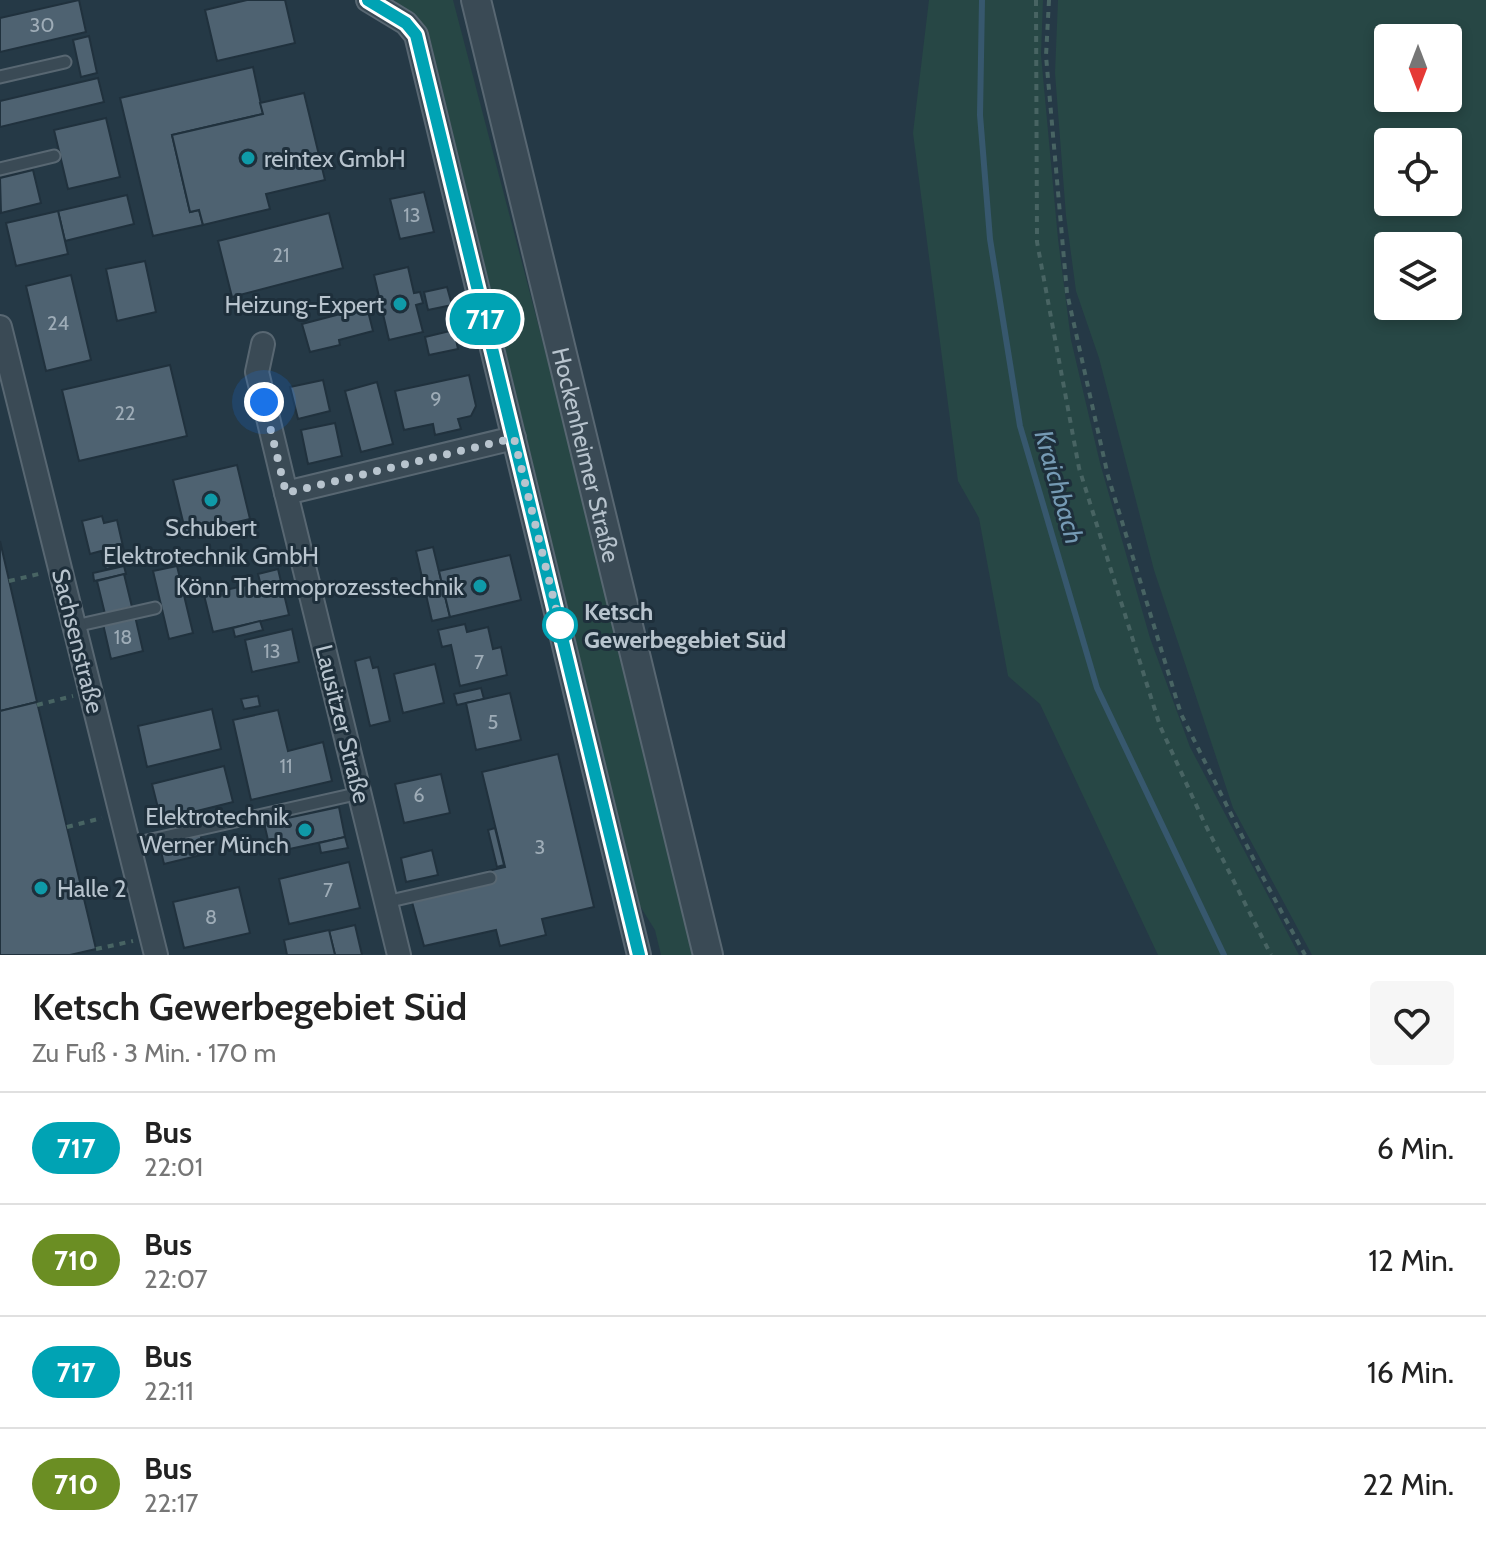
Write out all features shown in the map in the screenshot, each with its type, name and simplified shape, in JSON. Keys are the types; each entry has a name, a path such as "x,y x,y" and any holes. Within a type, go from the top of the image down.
{"street":[{"path":"368,0 406,23 416,35 639,955"},
{"name":"Hockenheimer Straße","path":"476,0 708,955"},
{"name":"Sachsenstraße","path":"0,327 6,383 75,626 156,955"},
{"name":"Lausitzer Straße","path":"263,344 257,372 399,955"},
{"path":"286,493 514,438"}],"lane":[{"path":"0,77 65,62"},
{"path":"0,169 54,156"},
{"path":"75,626 155,608"},
{"path":"129,845 360,793"},
{"path":"386,902 490,878"}],"path":[{"path":"1036,0 1037,242 1079,468 1160,726 1271,955"},
{"path":"1049,0 1046,56 1067,293 1108,476 1181,714 1305,955"},
{"path":"9,581 45,572"},
{"path":"37,705 75,695"},
{"path":"67,827 105,817"},
{"path":"96,949 135,941"}],"green space":[{"path":"394,0 453,0 564,423 695,955 661,955 655,930 640,906 428,30"},
{"path":"929,0 1043,0 1041,55 1058,239 1071,340 1100,463 1150,638 1190,747 1299,955 1158,955 1040,704 1008,676 979,518 958,481 913,133"},
{"path":"1058,0 1486,0 1486,955 1312,955 1233,808 1154,570 1099,358 1076,291 1066,216 1055,73"}],"building":[{"path":"79,0 86,32 0,52 0,18"},
{"path":"247,0 285,0 295,43 217,61 205,10"},
{"path":"89,36 97,73 81,77 73,40"},
{"path":"253,67 263,114 172,135 190,212 199,210 203,225 153,236 120,98"},
{"path":"98,78 104,102 0,127 0,101"},
{"name":"reintex GmbH","path":"304,93 325,180 266,194 270,209 203,225 199,210 190,212 172,135 263,114 260,103"},
{"path":"106,118 120,177 68,189 54,130"},
{"path":"33,170 41,203 1,213 0,178"},
{"path":"424,192 434,232 400,239 390,199"},
{"path":"127,195 134,224 65,241 58,211"},
{"path":"58,211 68,254 16,266 6,223"},
{"path":"329,213 343,268 232,297 218,241"},
{"path":"145,261 156,312 117,321 106,269"},
{"name":"Heizung-Expert","path":"408,267 414,293 420,292 423,303 416,305 423,332 389,340 374,275"},
{"path":"71,275 91,360 46,371 26,286"},
{"path":"447,287 452,305 428,310 424,292"},
{"path":"367,307 373,331 339,340 340,345 310,352 302,324"},
{"path":"454,330 458,349 429,355 425,337"},
{"path":"170,365 187,436 79,461 62,390"},
{"path":"469,375 476,406 471,416 458,419 461,429 435,435 433,424 404,430 395,391"},
{"path":"323,380 330,411 298,419 290,387"},
{"path":"377,382 393,444 361,452 345,391"},
{"path":"335,423 342,456 308,464 301,430"},
{"name":"Schubert Elektrotechnik GmbH","path":"237,465 250,519 186,534 173,480"},
{"path":"102,516 104,523 117,520 127,564 106,569 101,551 90,554 82,521"},
{"path":"0,541 37,702 0,711"},
{"path":"433,547 450,617 432,621 416,551"},
{"name":"Könn Thermoprozesstechnik","path":"510,555 521,600 450,617 439,571"},
{"path":"124,566 126,574 94,581 93,573"},
{"path":"177,566 193,633 169,639 153,571"},
{"path":"278,569 289,615 213,632 204,595 260,582 258,574"},
{"path":"124,574 132,607 105,614 97,581"},
{"path":"135,616 143,651 111,659 103,624"},
{"path":"260,621 263,630 235,637 233,628"},
{"path":"465,624 467,632 488,627 493,649 501,647 507,675 460,686 451,645 442,647 438,630"},
{"path":"292,629 299,662 252,672 245,640"},
{"path":"370,657 373,668 378,667 390,721 370,726 355,661"},
{"path":"435,664 444,703 403,713 394,674"},
{"path":"481,688 484,699 457,705 454,694"},
{"path":"510,693 521,740 476,750 466,703"},
{"path":"258,696 260,706 244,709 241,699"},
{"name":"Halle 2","path":"37,702 96,949 70,955 0,955 0,711"},
{"path":"212,709 221,749 147,767 138,726"},
{"path":"278,710 288,751 323,742 332,781 251,800 233,720"},
{"path":"558,754 594,907 542,919 546,935 500,946 496,930 424,946 412,902 491,883 488,871 505,867 482,772"},
{"path":"224,766 233,802 161,820 152,784"},
{"path":"441,774 450,813 404,823 395,784"},
{"name":"Elektrotechnik Werner Münch","path":"339,807 345,837 271,853 264,823"},
{"path":"495,828 504,865 497,867 488,830"},
{"path":"200,833 205,854 164,864 159,843"},
{"path":"345,837 348,848 321,853 319,843"},
{"path":"432,850 438,875 406,882 401,858"},
{"path":"349,862 360,908 289,924 279,879"},
{"path":"239,887 250,933 184,948 173,902"},
{"path":"355,925 362,955 335,955 329,931"},
{"path":"329,930 335,955 287,955 284,940"}],"waterway":[{"name":"Kraichbach","path":"982,0 980,115 990,239 1020,426 1097,688 1224,955"}],"bus line":[{"name":"717","path":"368,0 406,23 416,35 639,955"}],"place":[{"name":"reintex GmbH","path":"248,158"},
{"name":"Heizung-Expert","path":"400,304"},
{"name":"Schubert Elektrotechnik GmbH","path":"211,500"},
{"name":"Könn Thermoprozesstechnik","path":"480,586"},
{"name":"Ketsch Gewerbegebiet Süd","path":"560,625"},
{"name":"Elektrotechnik Werner Münch","path":"305,830"},
{"name":"Halle 2","path":"41,888"}],"route":[{"path":"264,402 286,493 514,438 560,625"}]}
